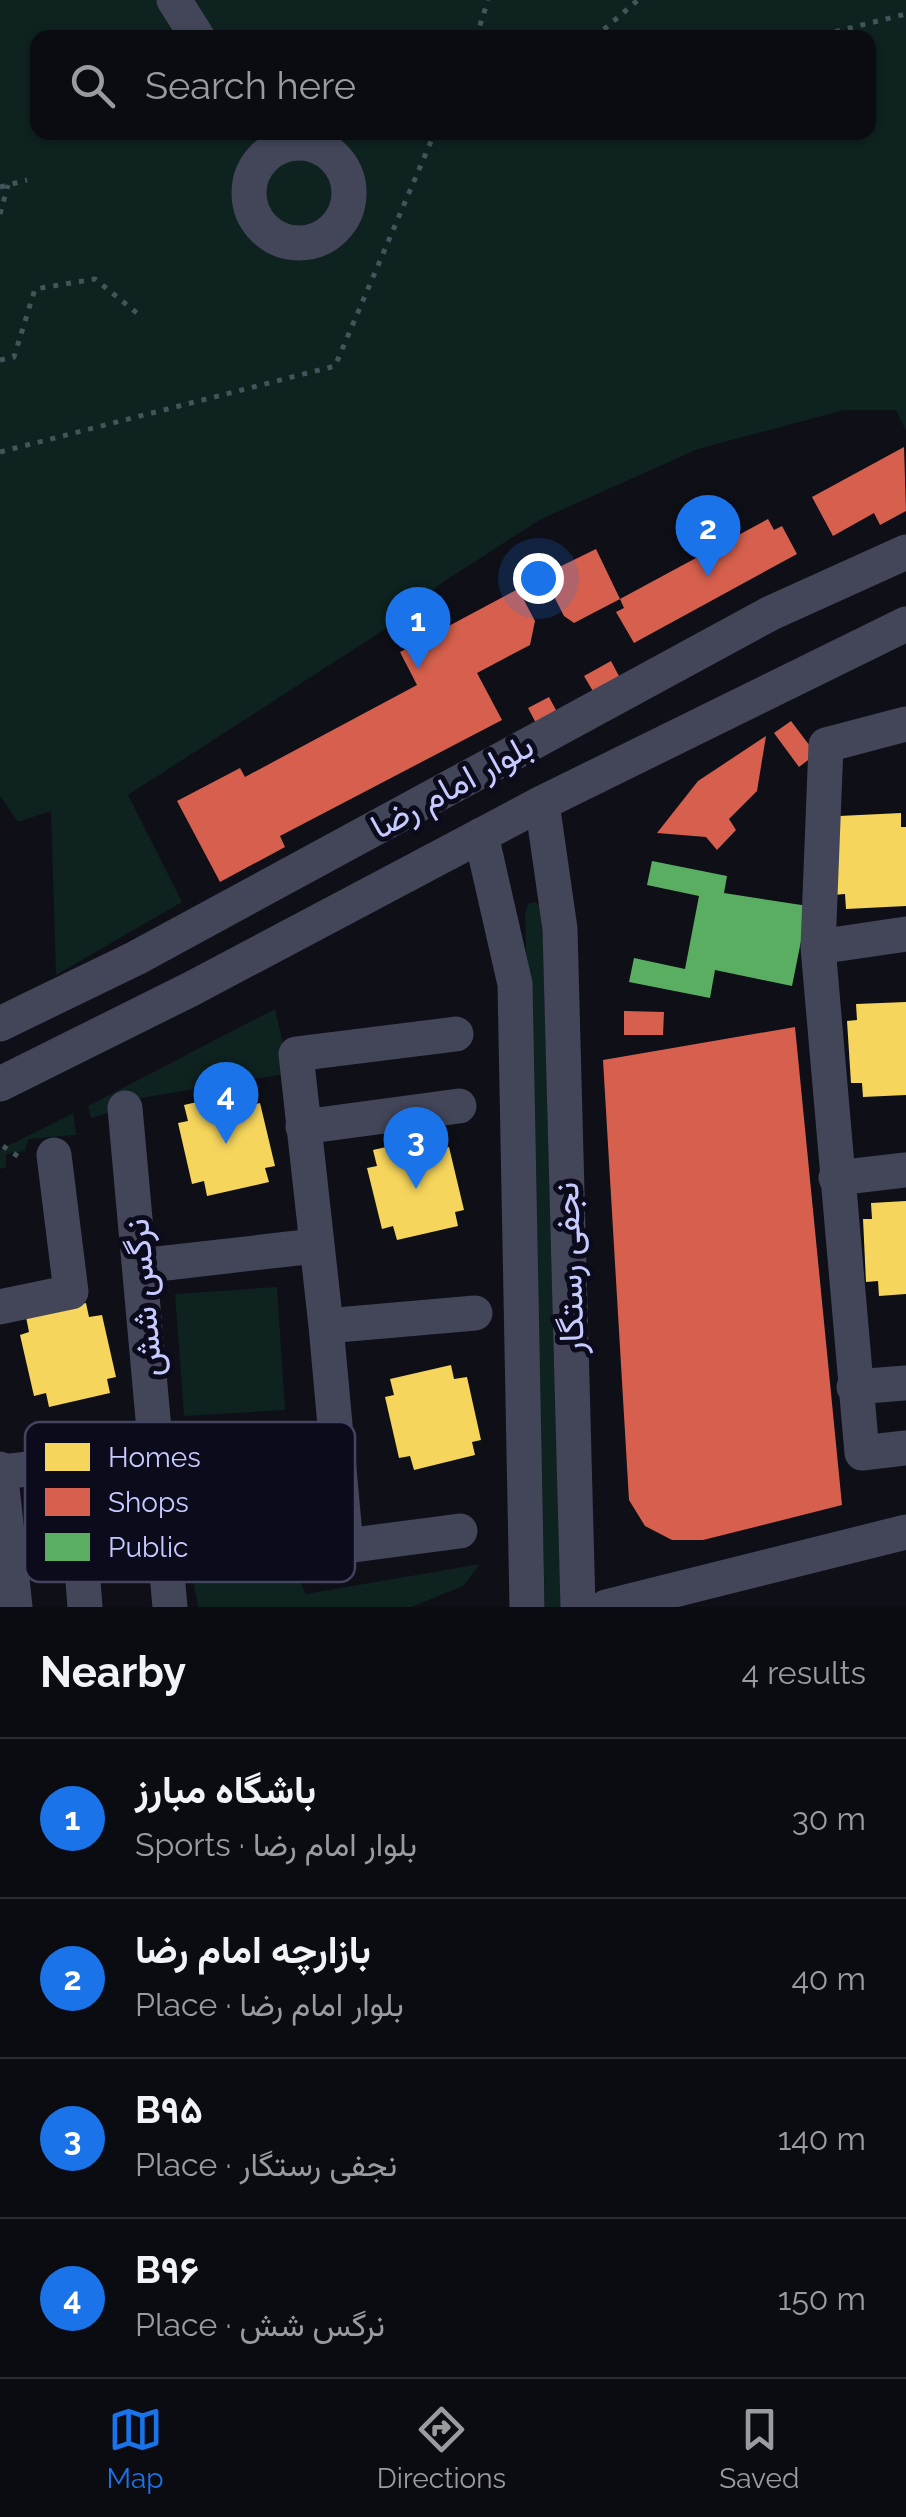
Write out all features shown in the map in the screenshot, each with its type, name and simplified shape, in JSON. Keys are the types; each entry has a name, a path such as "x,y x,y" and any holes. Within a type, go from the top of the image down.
{"street":[{"path":"174,0 193,30"},
{"name":"بلوار امام رضا","path":"0,1024 136,958 772,613 906,552"},
{"name":"بلوار امام رضا","path":"0,1084 192,990 542,803 906,624"},
{"path":"906,724 826,745 818,947 862,1453 906,1448"},
{"name":"نجفی رستگار","path":"542,803 560,929 578,1607"},
{"name":"نجفی رستگار","path":"481,835 515,984 528,1607"},
{"path":"818,947 906,934"},
{"path":"334,1422 296,1054 456,1034"},
{"path":"304,1127 459,1106"},
{"name":"نرگس شش","path":"126,1108 153,1422"},
{"path":"0,1306 71,1292 37,1156"},
{"path":"836,1178 906,1170"},
{"path":"140,1266 316,1246"},
{"path":"326,1326 475,1314"},
{"path":"854,1387 906,1383"},
{"path":"14,1607 0,1471 25,1469"},
{"path":"355,1545 460,1532"},
{"path":"606,1607 906,1532"},
{"path":"84,1582 86,1607"},
{"name":"نرگس شش","path":"168,1582 170,1607"}],"path":[{"path":"479,30 488,0"},
{"path":"603,30 638,0"},
{"path":"842,30 906,14"},
{"path":"0,452 335,366 432,140"},
{"path":"0,187 27,180"},
{"path":"0,214 8,185"},
{"path":"0,360 14,357 34,288 95,279 143,318"},
{"path":"3,1146 37,1156"}],"green space":[{"path":"0,0 906,0 906,431 896,410 844,410 698,449 541,519 443,582 393,624 128,795 182,902 56,975 51,811 18,822 0,796"},
{"path":"535,902 542,908 561,1607 545,1607 525,915 528,904"},
{"path":"275,1009 290,1073 111,1103 109,1113 91,1118 88,1106"},
{"path":"73,1113 76,1135 28,1139 25,1151 6,1154 6,1167 0,1169 0,1150"},
{"path":"277,1287 285,1410 184,1416 175,1294"},
{"path":"480,1564 463,1586 411,1607 198,1607 194,1582 300,1582 306,1594"}],"building: Homes":[{"path":"901,813 901,827 906,827 906,906 846,909 845,894 833,895 839,816"},
{"path":"906,1002 906,1095 863,1097 862,1083 851,1083 847,1021 857,1020 856,1004"},
{"path":"245,1091 248,1106 260,1103 275,1166 265,1168 269,1182 207,1196 204,1181 192,1184 178,1123 188,1121 184,1105"},
{"path":"434,1136 437,1150 449,1147 464,1210 455,1212 458,1226 397,1240 393,1226 382,1229 367,1168 377,1166 373,1150"},
{"path":"906,1201 906,1294 879,1296 878,1281 866,1282 863,1219 872,1219 871,1203"},
{"path":"775,1240 783,1305 655,1321 646,1256"},
{"path":"86,1303 89,1317 102,1315 116,1377 107,1379 110,1393 49,1407 46,1393 34,1396 20,1335 29,1332 26,1317"},
{"path":"451,1365 454,1379 467,1377 481,1440 472,1442 475,1455 414,1470 410,1456 399,1458 385,1397 394,1395 390,1379"}],"building: Shops":[{"path":"904,447 906,511 880,525 874,513 833,536 812,497"},
{"path":"768,519 774,530 782,526 797,554 634,643 616,612 624,608 620,599"},
{"path":"596,549 620,599 574,623 564,616 543,575"},
{"path":"518,589 535,621 530,645 477,673 502,720 280,836 285,847 220,882 177,801 240,768 245,777 417,685 400,652"},
{"path":"611,661 620,678 594,693 584,676"},
{"path":"549,697 557,712 536,723 528,708"},
{"path":"791,721 816,754 799,767 774,733"},
{"path":"766,736 757,791 729,819 736,830 717,850 706,837 657,833 698,781"},
{"path":"624,1011 664,1012 663,1035 624,1035"},
{"path":"795,1027 842,1505 703,1540 672,1540 645,1526 629,1500 603,1060"}],"building: Public":[{"path":"652,861 727,876 724,893 808,906 792,986 715,970 710,998 629,982 634,958 685,969 699,896 647,885"}],"place":[{"name":"بازارچه امام رضا","path":"708,577"},
{"name":"باشگاه مبارز","path":"418,669"},
{"name":"B۹۶","path":"226,1144"},
{"name":"B۹۵","path":"416,1189"}]}
